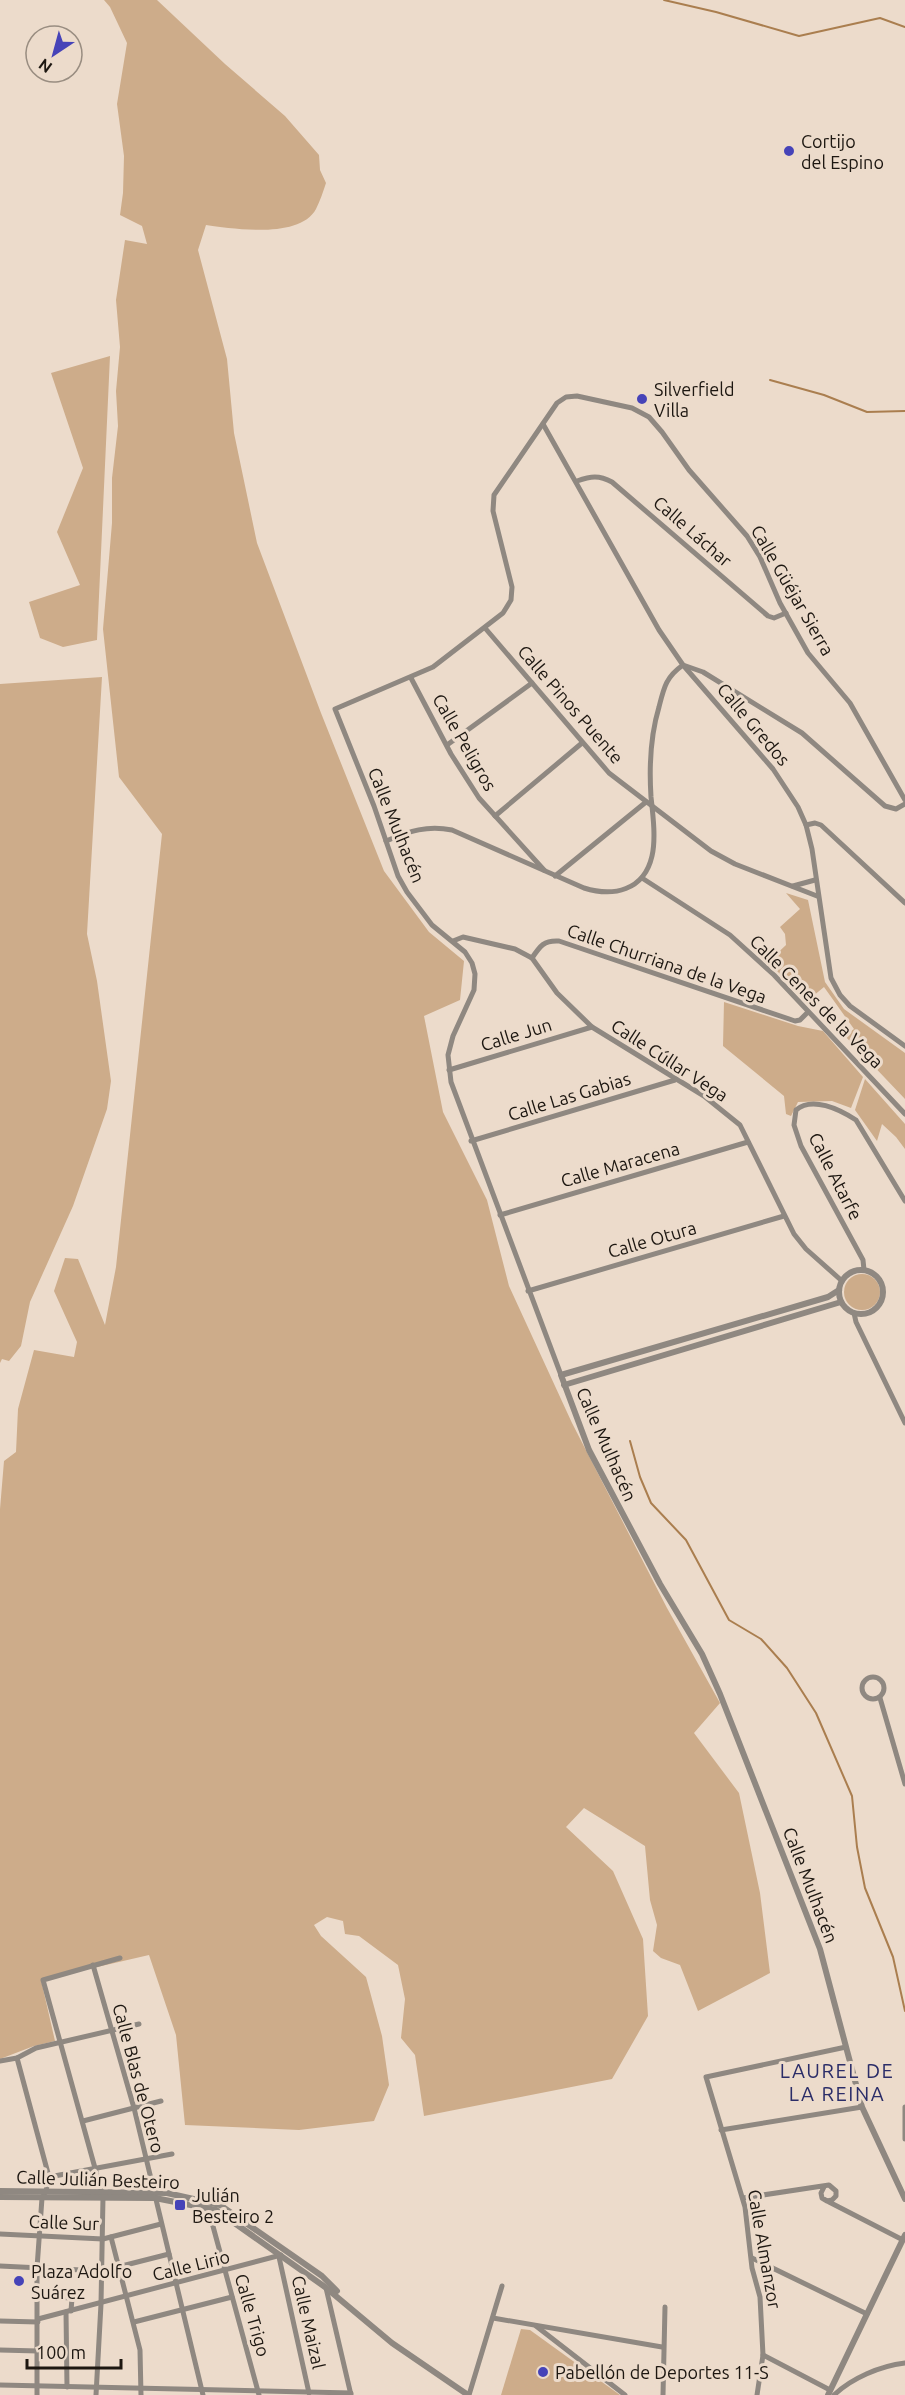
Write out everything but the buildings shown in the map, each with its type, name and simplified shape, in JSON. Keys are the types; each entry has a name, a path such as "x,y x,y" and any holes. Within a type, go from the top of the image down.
{"street":[{"name":"Calle Güéjar Sierra","path":"335,709 433,667 503,613 511,600 512,587 493,511 494,495 557,403 566,397 577,396 632,408 649,417 713,499 747,536 808,652 850,703 905,802"},
{"name":"Calle Gredos","path":"543,424 659,630 683,665 778,776 794,798 806,825 831,978 840,995 850,1006 905,1046"},
{"name":"Calle Láchar","path":"577,481 592,476 603,477 612,482 768,616 774,618 786,613"},
{"name":"Calle Pinos Puente","path":"485,628 609,773 719,855 735,864 818,896"},
{"path":"642,878 653,855 650,742 666,682 672,673 683,665 703,672 802,733 885,806 896,809 905,802"},
{"name":"Calle Peligros","path":"411,678 479,798 545,871"},
{"path":"447,745 532,683"},
{"name":"Calle Mulhacén","path":"335,709 398,876 432,925 465,952 475,974 474,990 453,1036 448,1055 453,1093 598,1468 660,1584 702,1654 720,1694 820,1949 862,2107 905,2199"},
{"path":"495,816 582,743"},
{"path":"555,876 646,802"},
{"path":"806,825 815,823 821,825 905,903"},
{"name":"Calle Peligros","path":"386,841 424,827 452,830 599,893 615,893 630,887 642,878"},
{"name":"Calle Cenes de la Vega","path":"642,878 730,935 774,975 905,1114"},
{"path":"793,886 815,880"},
{"path":"453,941 463,937 515,950 532,958"},
{"name":"Calle Churriana de la Vega","path":"532,958 540,945 549,940 559,941 795,1022 808,1012"},
{"name":"Calle Cúllar Vega","path":"532,958 557,993 592,1027 704,1096 740,1125 784,1216 806,1249 842,1281"},
{"name":"Calle Jun","path":"449,1070 592,1027"},
{"name":"Calle Las Gabias","path":"471,1141 675,1080"},
{"name":"Calle Atarfe","path":"864,1269 863,1260 801,1146 794,1125 796,1110 803,1104 815,1103 844,1112 856,1120 905,1201"},
{"name":"Calle Maracena","path":"500,1215 748,1142"},
{"name":"Calle Otura","path":"528,1291 784,1216"},
{"path":"864,1269 878,1276 882,1282 884,1297 876,1310 862,1315 854,1313 841,1302 839,1290 842,1281 851,1272 864,1269"},
{"path":"561,1375 828,1297 839,1290"},
{"path":"564,1385 841,1302"},
{"path":"854,1313 856,1322 905,1423"},
{"path":"756,1318 758,1326"},
{"path":"697,1335 700,1344"},
{"path":"636,1353 638,1362"},
{"path":"868,1678 879,1678 884,1684 885,1691 880,1698 872,1699 864,1694 863,1683 868,1678"},
{"path":"880,1698 905,1784"},
{"path":"96,2395 101,2304 103,2195 43,1980 120,1958"},
{"name":"Calle Blas de Otero","path":"93,1965 134,2108 203,2392"},
{"path":"0,2061 17,2058 36,2048 62,2044 140,2024"},
{"name":"Calle Almanzor","path":"757,2395 763,2355 760,2297 752,2268 743,2198 706,2077 846,2047"},
{"path":"17,2058 49,2177 42,2198 37,2268 37,2395"},
{"path":"83,2121 161,2101"},
{"path":"721,2130 862,2107"},
{"path":"905,2107 905,2139"},
{"path":"49,2177 172,2154"},
{"path":"743,2198 831,2186 836,2191 834,2199 827,2201"},
{"path":"824,2187 821,2196 827,2201 904,2237 831,2393"},
{"name":"Calle Julián Besteiro","path":"0,2191 103,2195"},
{"name":"Calle Julián Besteiro","path":"155,2195 208,2208 226,2215 342,2299 392,2343 469,2395"},
{"name":"Calle Julián Besteiro","path":"0,2197 179,2195 227,2208 322,2277 342,2299"},
{"name":"Calle Trigo","path":"208,2208 259,2393"},
{"name":"Calle Sur","path":"0,2234 103,2239 161,2223"},
{"path":"111,2237 140,2350 141,2392"},
{"path":"0,2266 102,2271 169,2254"},
{"name":"Calle Lirio","path":"0,2321 38,2320 280,2256"},
{"name":"Calle Maizal","path":"280,2256 310,2394"},
{"path":"752,2258 867,2313"},
{"path":"469,2395 502,2286"},
{"path":"0,2385 141,2392 351,2394 326,2287"},
{"path":"37,2296 72,2298 68,2311 67,2387"},
{"path":"134,2322 232,2296"},
{"path":"663,2395 665,2307"},
{"path":"493,2318 663,2347"},
{"path":"535,2325 626,2395"},
{"path":"0,2350 38,2351"},
{"path":"763,2355 831,2393"},
{"path":"831,2393 871,2372 905,2363"}],"shaded area":[{"path":"104,0 157,0 285,116 319,155 320,170 326,183 316,209 308,218 296,225 265,230 206,225 198,250 227,359 234,433 257,543 384,871 429,932 464,961 460,1000 424,1016 443,1112 487,1200 509,1286 572,1423 667,1608 720,1703 694,1733 739,1793 760,1893 770,1973 698,2011 680,1965 661,1958 653,1951 657,1925 650,1900 645,1846 584,1808 566,1827 613,1871 643,1939 648,2016 612,2079 424,2116 415,2055 401,2038 405,1999 398,1965 359,1936 345,1934 343,1921 327,1917 314,1925 321,1936 366,1977 382,2036 389,2085 374,2121 299,2130 185,2125 176,2035 149,1955 41,1980 55,2041 0,2059 0,1509 4,1461 16,1452 18,1409 34,1350 74,1357 77,1342 54,1291 65,1258 78,1259 105,1325 116,1267 162,834 119,777 103,629 112,523 112,478 118,426 116,391 120,347 116,300 125,240 147,244 142,226 120,215 124,156 117,104 127,43 110,7"},
{"path":"110,356 97,640 63,647 40,638 29,602 80,585 57,532 83,468 51,373"},
{"path":"102,677 87,934 97,981 111,1081 107,1109 73,1206 30,1302 21,1346 9,1361 2,1359 0,1363 0,684"},
{"path":"786,893 808,900 825,982 844,1009 905,1053 905,1099 845,1036 854,1029 824,987 807,1001 768,962 786,945 785,934 780,927 800,909"},
{"path":"724,1002 798,1026 823,1031 863,1077 851,1108 832,1101 798,1102 791,1116 786,1114 784,1096 723,1046"},
{"path":"865,1079 905,1124 905,1149 882,1124 877,1141 855,1110"},
{"path":"862,1274 875,1279 880,1292 875,1305 862,1310 849,1305 844,1292 849,1279"},
{"path":"521,2329 530,2330 620,2395 501,2395"}],"waterway":[{"path":"664,0 716,12 799,36 880,18 905,27"},
{"path":"770,380 824,395 867,412 905,411"},
{"path":"630,1441 640,1477 651,1503 686,1540 729,1620 761,1639 787,1668 816,1713 852,1796 857,1847 865,1888 893,1957 905,2011"}],"place":[{"name":"Cortijo del Espino","path":"789,151"},
{"name":"Silverfield Villa","path":"642,399"},
{"name":"Julián Besteiro 2","path":"180,2205"},
{"name":"Plaza Adolfo Suárez","path":"19,2281"},
{"name":"Pabellón de Deportes 11-S","path":"543,2372"}],"district":[{"name":"LAUREL DE LA REINA","path":"837,2082"}]}
